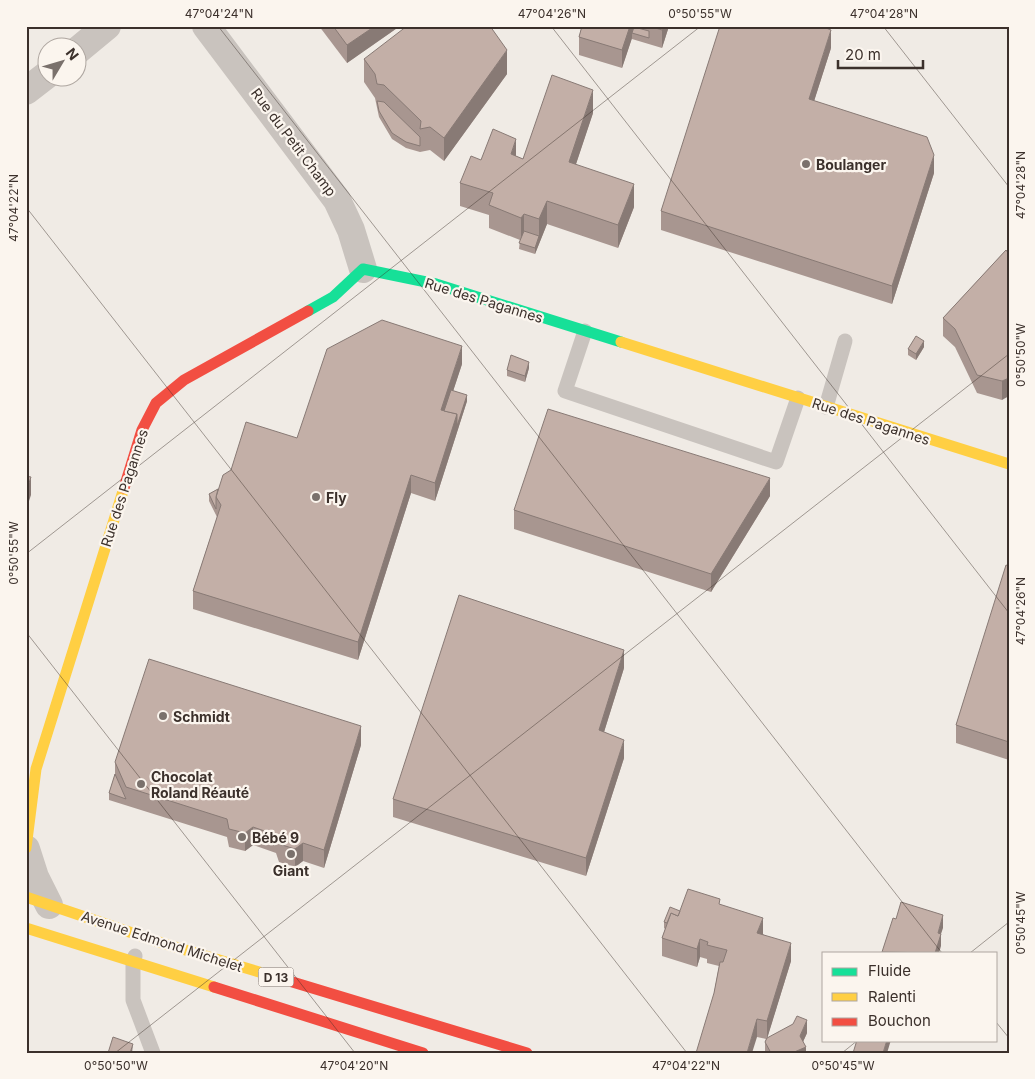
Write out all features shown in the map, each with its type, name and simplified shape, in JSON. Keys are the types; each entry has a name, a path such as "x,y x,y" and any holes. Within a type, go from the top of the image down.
{"street":[{"path":"88,42 107,26"},
{"name":"Rue du Petit Champ","path":"206,26 337,200 351,230 363,269"},
{"path":"26,91 38,82"},
{"name":"Rue des Pagannes","path":"26,848 31,778 142,430 156,404 184,380 333,297 363,269 436,284 1009,464"},
{"path":"26,848 35,877 38,901"},
{"name":"Avenue Edmond Michelet","path":"38,901 162,943 527,1053"},
{"name":"Avenue Edmond Michelet","path":"26,928 423,1053"}],"lane":[{"path":"584,331 565,391 776,462 798,398"},
{"path":"826,407 845,341"},
{"path":"153,1053 133,1000 133,963 135,957 146,947 162,943"}],"building":[{"path":"333,26 375,26 347,45"},
{"path":"407,26 490,26 507,50 444,138 430,127 420,129 421,121 384,85 377,84 375,74 364,59"},
{"path":"582,26 630,26 622,50 579,37"},
{"path":"649,26 663,26 662,30"},
{"name":"Boulanger","path":"720,26 821,26 831,30 809,99 927,137 934,155 892,286 661,211"},
{"path":"634,27 649,31 649,38 632,33"},
{"path":"552,75 593,90 569,162 634,184 618,225 547,201 539,219 524,214 521,218 489,205 493,193 460,183 471,156 481,160 493,129 516,139 511,154 523,159"},
{"path":"377,101 384,102 420,137 420,146 406,142 392,133 379,111"},
{"path":"524,231 539,236 535,248 519,243"},
{"path":"1006,250 1009,254 1009,378 1002,381 977,375 955,329 943,318"},
{"name":"Fly","path":"382,320 462,346 441,410 457,414 435,483 411,475 358,642 193,591 221,505 216,497 223,475 231,470 246,422 297,438 327,349"},
{"path":"916,336 924,341 916,354 908,349"},
{"path":"511,355 529,362 525,376 507,370"},
{"path":"451,390 467,395 457,426 457,414 444,411"},
{"path":"548,409 770,478 711,574 514,510"},
{"path":"26,476 31,477 26,492"},
{"path":"218,489 216,497 216,509 209,494"},
{"path":"1006,565 1009,566 1009,742 956,725"},
{"path":"459,595 624,650 599,730 624,740 586,858 393,799"},
{"path":"149,659 361,726 324,850 303,843 295,849 279,844 276,835 253,827 245,833 229,829 227,819 126,787 115,762"},
{"path":"115,774 126,799 109,793"},
{"path":"688,889 720,899 719,904 763,918 757,933 791,943 767,1021 757,1019 747,1053 696,1053 714,993 720,962 723,962 727,950 707,945 708,942 700,939 697,949 662,938 671,913 678,916"},
{"path":"901,902 943,915 938,933 941,934 935,952 882,952 893,918 896,919"},
{"path":"670,907 680,911 678,916 671,913 667,923 664,922"},
{"path":"797,1016 807,1020 800,1036 806,1047 792,1053 771,1053 765,1042 767,1038 793,1024"},
{"path":"113,1037 133,1044 130,1053 108,1053"},
{"path":"856,1042 886,1042 883,1053 853,1053"}],"traffic: fast":[{"path":"308,311 333,297 363,269 436,284 621,342"}],"traffic: slow":[{"path":"621,342 1009,464"},
{"path":"26,848 36,769 124,488"},
{"path":"26,897 162,943 266,974"},
{"path":"26,928 214,987"}],"traffic: jam":[{"path":"124,488 142,430 156,403 184,380 308,311"},
{"path":"266,974 527,1053"},
{"path":"214,987 423,1053"}],"place":[{"name":"Boulanger","path":"806,164"},
{"name":"Fly","path":"316,497"},
{"name":"Schmidt","path":"163,716"},
{"name":"Chocolat Roland Réauté","path":"141,784"},
{"name":"Bébé 9","path":"242,837"},
{"name":"Giant","path":"291,854"}]}
